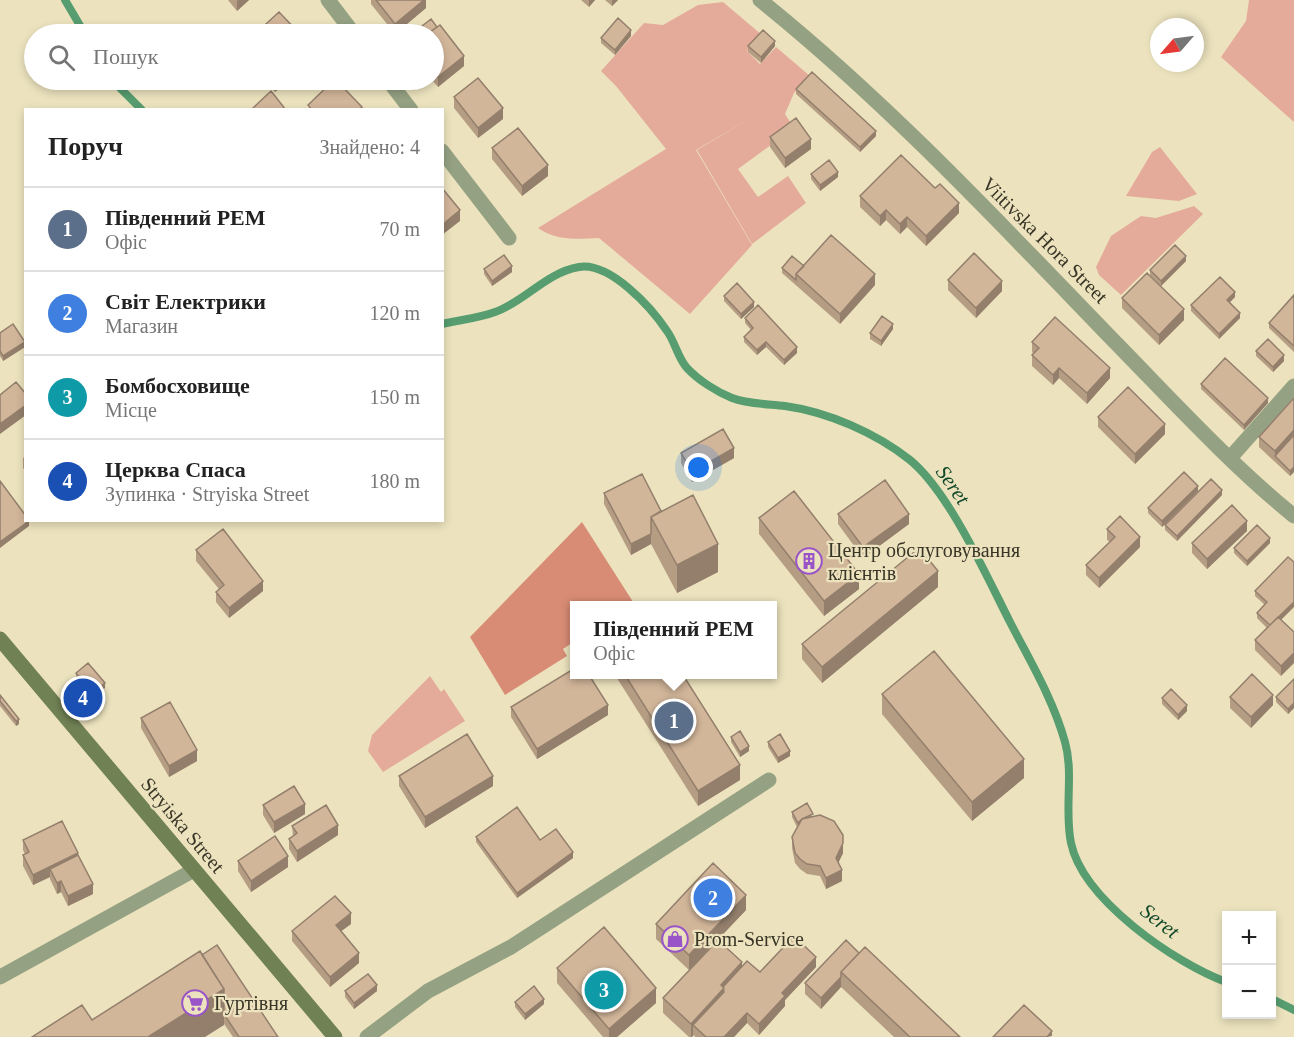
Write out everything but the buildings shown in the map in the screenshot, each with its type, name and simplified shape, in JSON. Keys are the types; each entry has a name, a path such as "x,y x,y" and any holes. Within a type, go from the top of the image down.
{"main road":[{"name":"Stryiska Street","path":"0,639 335,1037"}],"street":[{"path":"327,0 346,24"},
{"name":"Viitivska Hora Street","path":"760,0 870,94 1230,458 1294,516"},
{"path":"396,90 409,108"},
{"path":"444,154 509,238"},
{"path":"1230,458 1294,386"},
{"path":"367,1037 428,991 511,947 769,780"},
{"path":"0,977 194,870"}],"shaded area":[{"path":"1249,0 1294,0 1294,122 1221,57 1246,21"},
{"path":"723,2 762,35 747,51 760,64 776,47 810,76 794,93 785,114 794,128 738,169 758,197 788,176 806,203 752,244 697,150 754,116 696,150 752,245 690,314 599,238 560,237 538,228 666,149 616,86 601,71 644,23 663,25 698,5"},
{"path":"1160,147 1197,194 1179,201 1126,196 1152,152"},
{"path":"1194,206 1203,214 1121,295 1099,275 1096,267 1111,236 1141,216 1156,218"},
{"path":"582,522 632,601 570,601 570,644 563,649 567,656 505,695 470,637"},
{"path":"430,676 441,692 444,689 465,721 383,772 368,751 372,735"}],"waterway":[{"name":"Seret","path":"65,0 79,24"},
{"name":"Seret","path":"122,90 140,108"},
{"name":"Seret","path":"444,324 495,312 556,275 579,267 591,267 604,272 629,288 651,310 667,331 687,368 714,389 738,400 818,413 867,433 910,460 939,492 966,535 1054,711 1068,754 1069,830 1079,865 1093,886 1134,927 1182,960 1222,980"},
{"name":"Seret","path":"1276,1001 1294,1010"}],"place":[{"name":"Центр обслуговування клієнтів","path":"809,561"},
{"name":"Церква Спаса","path":"83,698"},
{"name":"Південний РЕМ","path":"674,721"},
{"name":"Світ Електрики","path":"713,898"},
{"name":"Prom-Service","path":"675,939"},
{"name":"Бомбосховище","path":"604,990"},
{"name":"Гуртівня","path":"195,1003"}]}
